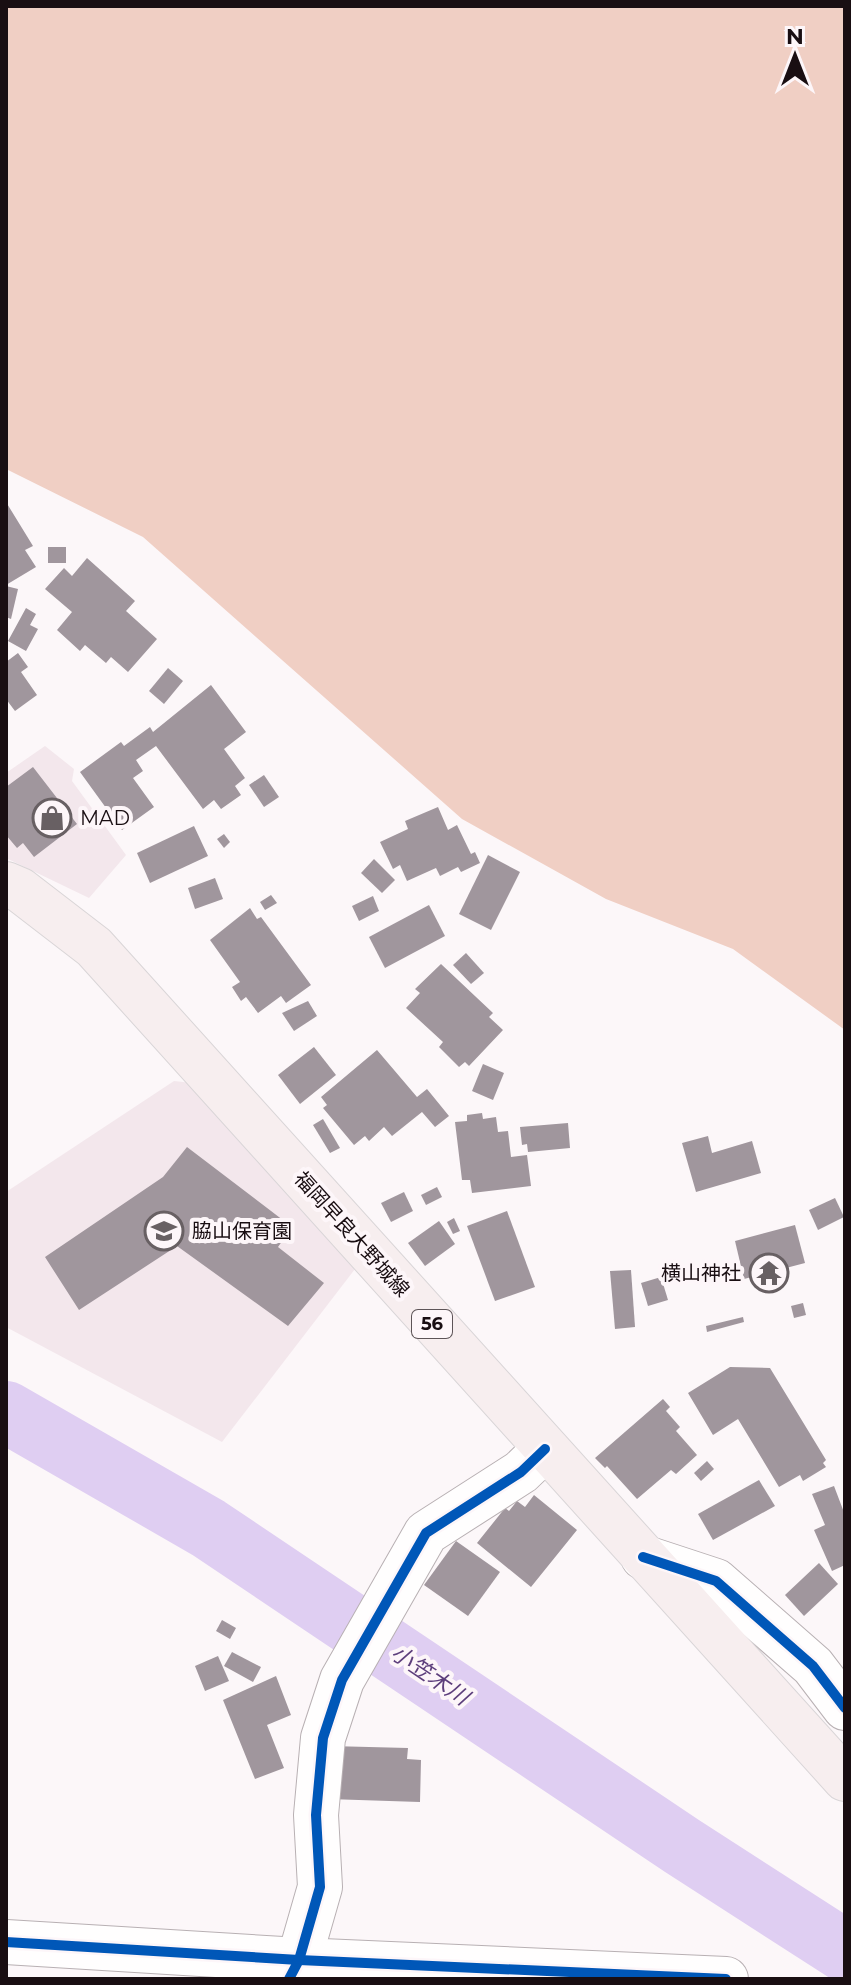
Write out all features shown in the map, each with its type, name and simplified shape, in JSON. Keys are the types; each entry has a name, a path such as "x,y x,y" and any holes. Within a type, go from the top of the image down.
{"main road":[{"name":"福岡早良大野城線","path":"6,884 20,890 94,947 845,1779"}],"street":[{"path":"294,1970 320,1887 316,1815 323,1738 342,1680 394,1584 426,1533 521,1472 545,1449"},
{"path":"643,1557 716,1581 813,1666 845,1708"},
{"path":"6,1942 294,1970 726,1979"}],"shaded area":[{"path":"6,6 845,6 845,1030 733,949 606,899 462,819 143,537 6,469"},
{"name":"MAD","path":"45,746 74,769 72,781 126,855 89,898 6,858 6,773"},
{"name":"脇山保育園","path":"174,1081 192,1083 355,1269 222,1442 6,1327 6,1192"}],"building":[{"path":"6,502 33,546 25,550 36,567 6,585"},
{"path":"48,547 66,547 66,563 48,563"},
{"path":"87,558 135,601 126,611 157,639 128,672 111,657 106,663 85,645 80,651 57,630 72,612 45,589 64,568 72,576"},
{"path":"6,586 18,589 11,619 6,617"},
{"path":"26,608 36,614 30,625 38,629 26,651 8,641"},
{"path":"18,653 28,667 21,672 37,695 15,711 6,699 6,662"},
{"path":"168,668 183,681 164,704 149,691"},
{"path":"211,685 246,732 224,749 245,778 235,786 241,795 221,809 214,800 203,809 156,746 136,760 143,771 133,778 154,807 122,830 80,772 121,742 124,746 150,727 153,732"},
{"path":"33,767 77,824 34,857 23,843 17,848 6,835 6,787"},
{"path":"264,775 279,797 264,807 249,785"},
{"path":"438,807 448,830 457,825 471,854 475,852 480,863 461,872 458,867 440,876 436,868 407,881 400,865 393,869 380,842 408,829 405,821"},
{"path":"194,826 208,856 150,883 137,853"},
{"path":"224,834 230,842 224,848 217,839"},
{"path":"488,855 520,872 491,930 459,914"},
{"path":"374,859 395,880 382,893 361,873"},
{"path":"215,878 223,899 195,909 188,888"},
{"path":"271,895 277,903 265,910 260,902"},
{"path":"373,896 379,911 359,921 352,906"},
{"path":"429,905 445,936 385,968 369,937"},
{"path":"250,908 257,919 261,917 311,985 286,1003 281,996 258,1013 246,997 241,1001 232,987 240,982 210,940"},
{"path":"466,953 484,973 471,984 453,965"},
{"path":"441,964 493,1013 489,1017 503,1030 469,1066 465,1062 459,1067 439,1047 443,1042 406,1008 420,993 415,989"},
{"path":"308,1001 317,1016 294,1031 282,1013"},
{"path":"314,1047 336,1075 300,1104 278,1075"},
{"path":"377,1050 417,1097 427,1089 449,1116 435,1127 422,1112 392,1136 384,1127 369,1141 365,1136 354,1145 323,1108 327,1105 321,1097"},
{"path":"483,1064 504,1073 493,1100 472,1091"},
{"path":"482,1113 483,1119 496,1117 498,1132 508,1131 511,1157 527,1155 531,1186 472,1193 470,1180 462,1180 455,1122 467,1121 467,1115"},
{"path":"323,1119 340,1148 330,1153 313,1125"},
{"path":"568,1123 570,1148 528,1152 527,1144 522,1145 520,1127"},
{"path":"708,1136 712,1153 752,1141 761,1173 696,1192 682,1143"},
{"path":"187,1147 292,1227 278,1247 324,1283 288,1326 177,1246 79,1310 45,1257 163,1177"},
{"path":"437,1187 442,1197 426,1205 421,1195"},
{"path":"404,1192 413,1211 391,1222 381,1203"},
{"path":"835,1198 844,1217 818,1230 809,1210"},
{"path":"507,1211 535,1287 495,1301 467,1226"},
{"path":"454,1218 460,1231 453,1234 447,1222"},
{"path":"439,1221 455,1244 425,1266 408,1243"},
{"path":"795,1225 805,1263 744,1279 735,1241"},
{"path":"631,1270 635,1327 615,1329 610,1271"},
{"path":"661,1277 668,1300 648,1306 641,1283"},
{"path":"803,1303 806,1315 794,1318 791,1306"},
{"path":"743,1317 744,1322 707,1332 706,1326"},
{"path":"730,1367 770,1368 826,1460 823,1463 826,1467 803,1481 800,1475 779,1487 738,1419 713,1435 688,1393"},
{"path":"663,1399 670,1407 666,1411 680,1427 676,1431 697,1455 676,1474 671,1470 637,1499 607,1466 605,1468 595,1458"},
{"path":"707,1461 714,1469 701,1481 694,1473"},
{"path":"759,1480 775,1506 713,1540 698,1514"},
{"path":"834,1486 845,1515 845,1565 832,1571 814,1530 825,1525 812,1494"},
{"path":"534,1495 577,1530 531,1587 477,1543 505,1508 509,1511 517,1501 525,1507"},
{"path":"456,1541 500,1572 468,1616 424,1585"},
{"path":"819,1563 838,1584 804,1616 785,1595"},
{"path":"222,1620 236,1628 230,1639 216,1631"},
{"path":"232,1652 261,1667 253,1682 224,1666"},
{"path":"218,1656 229,1681 205,1691 195,1666"},
{"path":"276,1676 291,1715 267,1725 284,1768 255,1779 223,1700"},
{"path":"330,1746 408,1748 407,1759 421,1760 420,1802 328,1799"}],"waterway":[{"name":"小笠木川","path":"6,1412 208,1528 682,1846 845,1951"}],"cycle path":[{"path":"289,1979 299,1960 320,1887 316,1815 323,1738 342,1680 426,1533 521,1472 545,1449"},
{"path":"643,1557 716,1581 813,1666 845,1708"},
{"path":"6,1942 299,1960 726,1979"}],"place":[{"name":"MAD","path":"52,818"},
{"name":"脇山保育園","path":"164,1231"},
{"name":"横山神社","path":"769,1273"}]}
